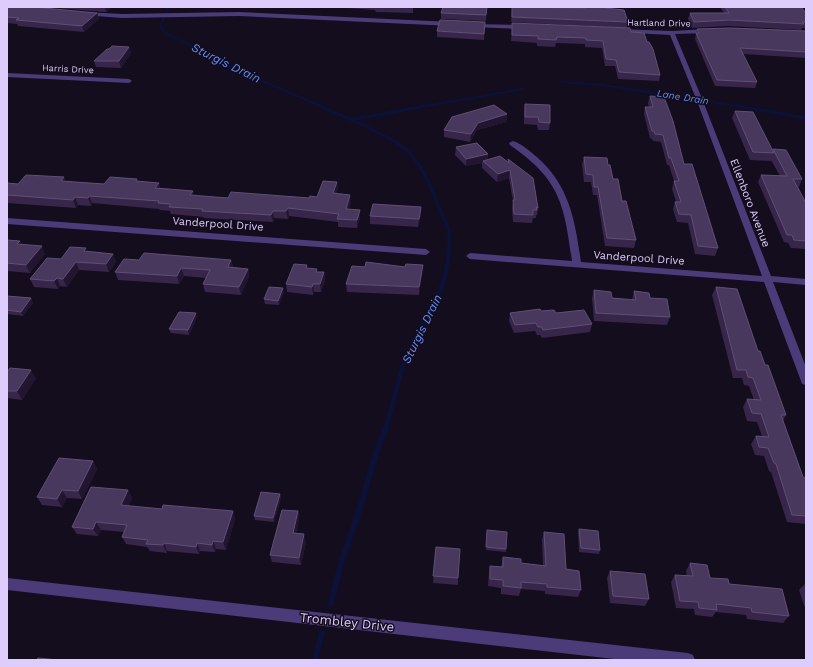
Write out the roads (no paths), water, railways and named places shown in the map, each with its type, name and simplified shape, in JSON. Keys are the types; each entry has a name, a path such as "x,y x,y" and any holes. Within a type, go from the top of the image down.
{"street":[{"path":"79,13 122,16 240,14 461,24"},
{"path":"469,24 532,27"},
{"name":"Hartland Drive","path":"611,31 672,33 716,31"},
{"name":"Ellenboro Avenue","path":"672,33 806,381"},
{"name":"Harris Drive","path":"7,75 128,81"},
{"path":"513,143 529,153 545,168 560,189 567,210 577,265"},
{"name":"Vanderpool Drive","path":"7,221 426,252"},
{"name":"Vanderpool Drive","path":"470,256 806,282"},
{"name":"Trombley Drive","path":"7,584 688,660"}],"waterway":[{"name":"Sturgis Drain","path":"166,12 168,7"},
{"name":"Sturgis Drain","path":"164,17 160,26 165,33 260,80 323,107"},
{"name":"Lane Drain","path":"560,82 603,85 740,107"},
{"name":"Lane Drain","path":"420,107 523,89"},
{"name":"Sturgis Drain","path":"320,106 351,120"},
{"name":"Lane Drain","path":"351,120 425,106"},
{"name":"Lane Drain","path":"740,107 806,118"},
{"name":"Sturgis Drain","path":"351,120 396,142 408,151 419,165 428,181 449,231 449,246"},
{"name":"Sturgis Drain","path":"385,429 403,367 412,345 434,305 445,277 449,246"},
{"name":"Sturgis Drain","path":"331,604 340,566 362,502 376,453 386,428"},
{"name":"Sturgis Drain","path":"315,660 322,633"}]}
